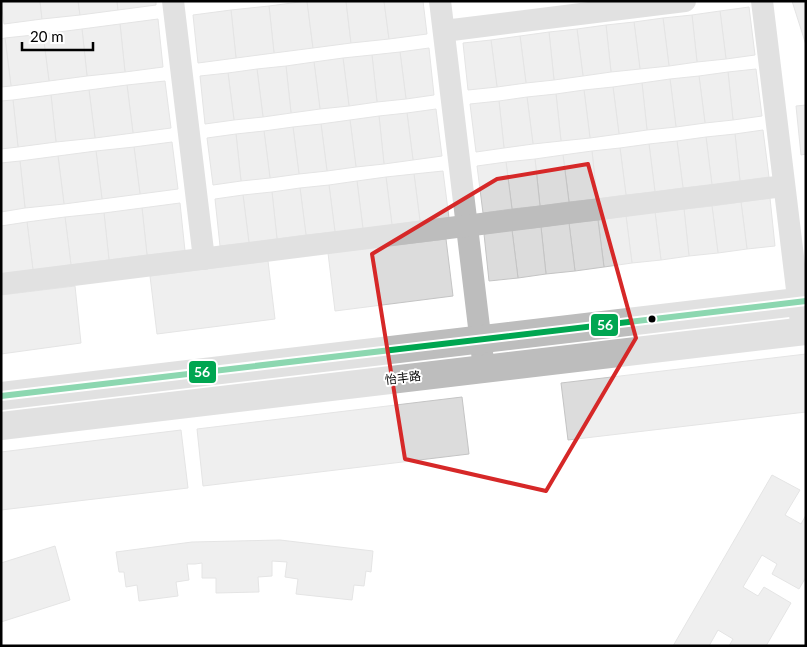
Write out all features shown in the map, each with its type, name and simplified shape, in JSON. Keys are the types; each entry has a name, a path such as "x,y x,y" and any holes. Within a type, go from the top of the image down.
{"street":[{"path":"173,1 204,258"},
{"path":"440,1 484,369"},
{"path":"444,31 685,1"},
{"path":"762,1 784,186 802,301 804,331"},
{"path":"1,284 784,186"},
{"path":"1,396 802,301"},
{"name":"怡丰路","path":"1,426 804,331"}],"highlighted area":[{"path":"588,164 636,338 546,491 405,459 372,254 497,179"}],"building":[{"path":"1,1 40,1 42,19 4,24"},
{"path":"40,1 78,1 80,15 42,19"},
{"path":"78,1 117,1 118,10 80,15"},
{"path":"117,1 156,1 156,5 118,10"},
{"path":"307,1 313,48 274,53 269,6"},
{"path":"307,1 346,1 351,43 313,48"},
{"path":"346,1 384,1 389,39 351,43"},
{"path":"384,1 423,1 427,34 389,39"},
{"path":"792,1 806,1 806,45"},
{"path":"269,6 274,53 236,58 231,10"},
{"path":"749,7 755,55 726,59 720,11"},
{"path":"231,10 236,58 198,63 193,15"},
{"path":"720,11 726,59 697,62 692,15"},
{"path":"692,15 697,62 669,66 663,18"},
{"path":"663,18 669,66 640,69 634,22"},
{"path":"158,19 163,67 125,72 120,24"},
{"path":"634,22 640,69 611,72 606,25"},
{"path":"120,24 125,72 87,76 82,29"},
{"path":"606,25 611,72 583,76 577,29"},
{"path":"82,29 87,76 49,81 43,34"},
{"path":"577,29 583,76 554,80 549,32"},
{"path":"549,32 554,80 526,83 520,36"},
{"path":"43,34 49,81 11,86 5,38"},
{"path":"520,36 526,83 497,87 491,40"},
{"path":"5,38 11,86 1,87 1,39"},
{"path":"491,40 497,87 468,90 463,43"},
{"path":"429,48 434,95 406,99 400,52"},
{"path":"400,52 406,99 377,102 372,55"},
{"path":"372,55 377,102 349,106 343,58"},
{"path":"343,58 349,106 320,109 314,62"},
{"path":"314,62 320,109 291,113 286,66"},
{"path":"286,66 291,113 263,117 257,69"},
{"path":"257,69 263,117 234,120 228,73"},
{"path":"756,69 762,116 733,120 728,72"},
{"path":"728,72 733,120 705,123 699,76"},
{"path":"228,73 234,120 205,124 200,76"},
{"path":"699,76 705,123 676,127 670,79"},
{"path":"670,79 676,127 647,130 642,83"},
{"path":"165,81 171,128 133,133 127,85"},
{"path":"642,83 647,130 619,134 613,87"},
{"path":"127,85 133,133 95,138 89,90"},
{"path":"613,87 619,134 590,138 584,90"},
{"path":"89,90 95,138 56,142 51,95"},
{"path":"584,90 590,138 561,141 556,94"},
{"path":"556,94 561,141 533,144 527,97"},
{"path":"51,95 56,142 18,147 13,100"},
{"path":"527,97 533,144 504,148 499,101"},
{"path":"13,100 18,147 1,149 1,101"},
{"path":"499,101 504,148 476,152 470,104"},
{"path":"806,105 806,154 801,155 796,106"},
{"path":"436,109 442,156 413,160 407,113"},
{"path":"407,113 413,160 384,164 379,116"},
{"path":"379,116 384,164 356,167 350,120"},
{"path":"350,120 356,167 327,171 321,124"},
{"path":"321,124 327,171 299,174 293,127"},
{"path":"293,127 299,174 270,178 264,131"},
{"path":"763,130 769,177 740,181 735,134"},
{"path":"264,131 270,178 241,181 236,134"},
{"path":"236,134 241,181 213,185 207,138"},
{"path":"735,134 740,181 712,185 706,137"},
{"path":"706,137 712,185 683,188 677,141"},
{"path":"677,141 683,188 655,192 649,144"},
{"path":"172,142 178,189 140,194 134,147"},
{"path":"649,144 655,192 626,195 620,148"},
{"path":"134,147 140,194 102,199 96,151"},
{"path":"620,148 626,195 597,199 592,151"},
{"path":"96,151 102,199 64,204 58,156"},
{"path":"592,151 597,199 569,202 563,155"},
{"path":"563,155 569,202 540,206 535,159"},
{"path":"58,156 64,204 25,208 20,161"},
{"path":"535,159 540,206 512,209 506,162"},
{"path":"20,161 25,208 1,212 1,163"},
{"path":"506,162 512,209 483,213 477,166"},
{"path":"443,171 449,218 420,221 414,174"},
{"path":"414,174 420,221 392,225 386,177"},
{"path":"386,177 392,225 363,229 357,181"},
{"path":"357,181 363,229 335,232 329,185"},
{"path":"329,185 335,232 306,235 300,188"},
{"path":"300,188 306,235 277,239 272,192"},
{"path":"272,192 277,239 249,243 243,195"},
{"path":"243,195 249,243 220,246 215,199"},
{"path":"770,198 775,246 747,249 741,202"},
{"path":"741,202 747,249 718,253 712,206"},
{"path":"180,203 185,251 147,255 142,208"},
{"path":"712,206 718,253 689,256 684,209"},
{"path":"142,208 147,255 109,260 104,213"},
{"path":"684,209 689,256 661,260 655,212"},
{"path":"655,212 661,260 632,263 626,216"},
{"path":"104,213 109,260 71,265 65,217"},
{"path":"626,216 632,263 604,267 598,220"},
{"path":"65,217 71,265 33,270 27,222"},
{"path":"598,220 604,267 575,271 569,223"},
{"path":"27,222 33,270 1,274 1,226"},
{"path":"569,223 575,271 546,274 541,227"},
{"path":"541,227 546,274 518,278 512,230"},
{"path":"512,230 518,278 489,281 484,234"},
{"path":"446,239 453,296 335,311 328,253"},
{"path":"268,261 275,319 157,334 150,276"},
{"path":"75,286 81,343 1,354 1,295"},
{"path":"806,354 806,412 568,440 561,383"},
{"path":"462,397 469,454 203,486 197,429"},
{"path":"181,430 188,488 1,510 1,452"},
{"path":"772,475 800,490 785,515 801,524 806,515 806,577 799,589 772,574 777,564 762,555 743,587 758,596 764,587 791,603 766,646 729,646 733,639 718,630 709,646 673,646"},
{"path":"280,540 373,551 371,572 366,571 364,586 354,585 352,600 296,594 298,579 285,577 287,562 272,561 272,576 258,577 259,592 216,593 216,578 202,578 202,563 187,564 189,580 176,582 178,596 139,601 137,585 126,587 124,572 119,572 116,552 192,542"},
{"path":"55,546 70,600 1,622 1,563"}],"transit line":[{"name":"56","path":"1,396 806,301"}]}
